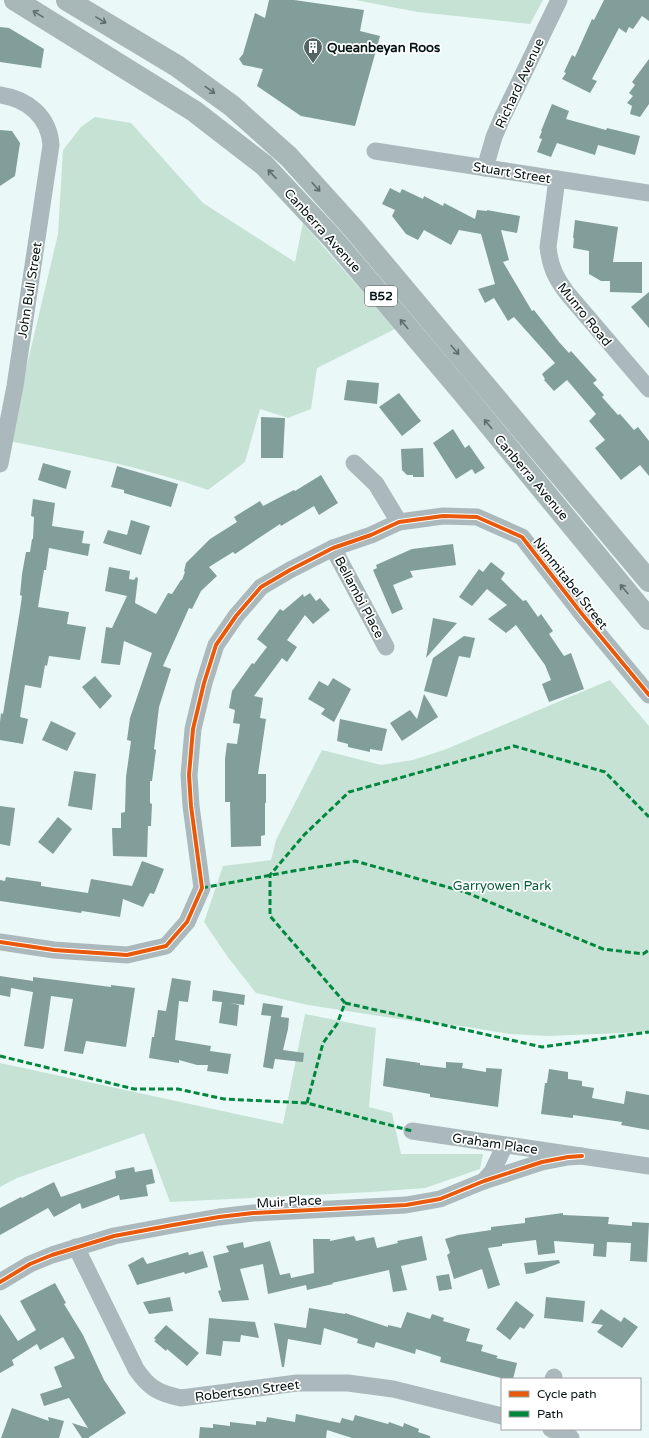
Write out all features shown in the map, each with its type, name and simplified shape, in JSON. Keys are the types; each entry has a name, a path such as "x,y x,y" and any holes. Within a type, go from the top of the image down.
{"highway":[{"name":"Canberra Avenue","path":"15,0 194,111 264,166 333,239 463,393 649,619"},
{"name":"Canberra Avenue","path":"67,0 183,71 232,106 289,157 354,228 649,581"}],"street":[{"name":"Richard Avenue","path":"485,168 496,131 559,0"},
{"name":"John Bull Street","path":"0,95 27,104 42,118 47,125 51,144 7,388 0,464"},
{"name":"Stuart Street","path":"375,151 649,193"},
{"name":"Munro Road","path":"557,179 548,246 549,256 555,276 567,293 649,390"},
{"path":"354,463 376,484 400,522"},
{"name":"Nimmitabel Street","path":"0,942 54,950 127,955 166,946 188,922 202,888 191,806 189,775 193,729 204,683 216,645 236,616 261,587 333,548 371,535 400,522 443,516 478,517 522,537 582,614 649,695"},
{"name":"Bellambi Place","path":"333,548 386,647"},
{"name":"Graham Place","path":"412,1131 649,1166"},
{"path":"484,1181 492,1172 505,1145"},
{"name":"Muir Place","path":"0,1282 30,1264 52,1255 114,1236 219,1217 419,1203 449,1196 484,1181 542,1162 582,1156"},
{"name":"Robertson Street","path":"76,1247 136,1369 143,1380 154,1390 181,1398 297,1383 348,1383 393,1389 501,1416"},
{"path":"554,1430 568,1435 571,1438"}],"green space":[{"path":"355,0 543,0 530,24 418,12"},
{"path":"95,117 131,123 203,203 295,262 303,223 395,329 317,368 311,409 288,418 260,409 245,462 208,490 159,474 84,456 9,441 58,234 63,150 81,127"},
{"name":"Garryowen Park","path":"610,680 649,726 649,1030 646,1032 548,1036 510,1034 308,1005 256,993 227,956 204,922 223,866 271,860 276,840 322,750 381,765 413,760 444,750"},
{"path":"305,1014 376,1028 369,1107 392,1113 401,1154 483,1154 480,1169 425,1188 170,1202 144,1133 17,1178 0,1187 0,1063 283,1124"}],"building":[{"name":"Queanbeyan Roos","path":"269,0 294,0 364,10 360,31 380,36 355,126 301,116 257,86 263,69 243,65 239,59 243,54 255,13 265,18"},
{"path":"604,0 649,0 649,21 642,16 633,29 629,27 626,33 619,28 592,79 597,81 590,93 562,79 566,73 564,72 572,55 575,57 592,19 594,20"},
{"path":"0,27 9,28 44,49 41,68 0,62"},
{"path":"649,59 649,104 640,117 630,114 632,106 627,103 633,96 629,93 635,85 632,82"},
{"path":"552,104 569,111 566,119 606,130 607,128 640,136 635,155 598,145 595,155 557,143 551,157 537,152 542,139 539,138 541,131"},
{"path":"0,130 12,131 20,143 15,176 0,186"},
{"path":"390,188 400,193 402,189 423,199 424,196 443,206 444,203 475,219 477,210 487,210 520,216 517,233 501,230 509,260 503,262 532,311 534,310 559,342 569,353 571,351 597,380 593,383 604,395 602,397 634,430 638,427 649,441 649,476 640,465 621,480 595,448 605,440 589,421 596,414 567,380 554,391 544,380 545,379 542,374 555,363 514,317 508,321 494,298 485,303 478,289 495,284 481,234 459,230 451,245 424,230 418,240 406,234 392,216 395,210 382,204"},
{"path":"575,220 618,227 613,262 642,262 642,293 610,292 610,281 601,281 589,274 589,251 573,248"},
{"path":"649,292 649,328 631,307"},
{"path":"347,380 379,383 377,404 344,400"},
{"path":"399,393 421,421 402,436 379,407"},
{"path":"261,417 285,418 283,458 261,458"},
{"path":"453,429 465,448 469,445 485,468 475,474 472,469 456,479 433,443"},
{"path":"423,448 424,477 413,477 413,475 407,475 402,470 401,449"},
{"path":"43,463 71,471 66,489 38,480"},
{"path":"117,466 178,484 171,507 124,493 124,490 111,487"},
{"path":"321,475 338,503 319,515 314,506 281,526 280,524 235,554 233,552 209,567 217,576 201,591 192,609 189,608 163,666 171,669 159,707 154,749 156,750 152,781 150,781 150,803 152,804 151,826 148,826 147,857 113,856 112,828 121,828 121,813 125,812 126,777 131,741 127,740 130,718 152,653 124,641 120,665 101,663 106,627 112,628 127,596 105,591 109,567 130,571 129,579 134,580 136,577 138,578 135,603 156,614 168,593 172,594 182,580 186,563 210,539 237,522 234,517 260,501 263,506 294,490 295,491"},
{"path":"33,499 55,503 52,526 84,531 82,543 90,544 88,556 49,548 38,607 69,612 67,624 86,627 80,660 49,656 47,666 45,665 41,688 25,685 20,717 28,719 23,744 0,740 0,722 1,713 3,714 20,610 22,596 20,595 22,574 26,552 30,552 33,539 34,517 31,516"},
{"path":"131,520 150,526 141,555 103,543 108,530 127,535"},
{"path":"453,544 456,565 410,571 413,577 393,585 403,609 392,614 373,570 377,568 376,565 412,549"},
{"path":"491,562 505,573 501,579 523,601 526,600 538,617 541,614 553,631 549,634 564,656 571,653 584,689 549,702 542,684 551,680 545,665 516,625 506,633 488,619 507,605 487,589 472,606 459,597 479,569 483,572"},
{"path":"310,593 316,601 320,598 330,610 313,624 305,615 287,640 297,647 287,662 282,658 254,696 263,698 260,718 266,719 258,774 266,774 265,835 261,836 261,846 231,847 230,802 225,802 225,759 227,743 237,744 240,724 233,723 235,710 229,708 232,691 252,663 254,664 267,647 257,639 280,609 283,611 303,594 304,597"},
{"path":"433,618 457,623 426,658"},
{"path":"464,636 475,638 470,658 459,656 447,697 424,691 433,658"},
{"path":"95,676 112,696 100,709 82,687"},
{"path":"333,678 351,689 334,722 321,714 325,709 308,699 319,681 328,686"},
{"path":"424,694 438,717 402,741 390,723 410,710 417,719"},
{"path":"340,719 387,729 382,751 370,749 370,752 348,747 348,744 337,741"},
{"path":"51,721 76,733 67,751 42,740"},
{"path":"74,771 96,774 92,810 68,806"},
{"path":"0,806 15,808 10,846 0,844"},
{"path":"58,817 72,829 53,854 38,842"},
{"path":"142,861 164,869 154,894 150,893 143,907 123,899 120,917 0,901 0,880 5,881 6,877 41,882 41,886 88,893 91,879 132,886"},
{"path":"0,976 33,981 33,977 111,987 111,985 135,988 126,1047 86,1041 83,1054 64,1051 73,999 51,996 43,1049 24,1046 33,992 11,988 10,997 0,995"},
{"path":"172,978 191,981 188,1002 179,1001 175,1040 211,1046 210,1051 231,1054 228,1074 207,1071 208,1065 197,1065 179,1060 179,1063 149,1058 158,1010 166,1011"},
{"path":"213,990 245,995 244,1005 230,1003 239,1005 237,1026 219,1023 222,1002 212,1001"},
{"path":"263,1003 283,1006 281,1017 289,1018 283,1050 304,1053 303,1062 275,1059 273,1069 263,1067 271,1016 261,1015"},
{"path":"386,1058 420,1063 420,1065 446,1068 446,1062 463,1063 462,1068 486,1072 486,1068 502,1069 498,1107 430,1097 430,1094 383,1086"},
{"path":"549,1069 568,1072 568,1079 582,1081 582,1086 594,1088 592,1098 624,1104 626,1091 649,1095 649,1130 621,1125 622,1122 573,1115 573,1118 541,1114 545,1083 547,1083"},
{"path":"134,1167 135,1172 152,1169 155,1183 146,1185 148,1196 120,1200 119,1195 82,1209 80,1203 54,1217 48,1208 0,1235 0,1208 21,1197 22,1198 54,1182 61,1197 116,1178 115,1171"},
{"path":"563,1213 563,1215 609,1217 608,1224 632,1226 632,1222 649,1223 647,1262 630,1261 631,1243 607,1242 606,1257 593,1256 594,1244 554,1241 555,1253 538,1255 536,1240 502,1244 502,1246 488,1248 500,1285 488,1289 482,1269 454,1279 447,1255 450,1253 445,1239 458,1235 491,1230 491,1227 525,1223 525,1218"},
{"path":"354,1236 356,1241 374,1237 377,1248 398,1243 397,1241 422,1236 427,1260 401,1266 407,1290 393,1292 389,1270 307,1290 306,1285 268,1294 263,1264 240,1269 249,1300 222,1302 218,1291 221,1290 213,1256 229,1252 226,1246 243,1242 244,1248 270,1241 280,1275 290,1273 291,1278 314,1273 313,1239 330,1239 330,1241"},
{"path":"203,1251 208,1267 137,1285 128,1265 143,1257 147,1264 188,1252 189,1255"},
{"path":"559,1260 560,1263 533,1273 526,1274 524,1263"},
{"path":"449,1274 452,1289 439,1291 436,1276"},
{"path":"55,1283 66,1303 64,1304 83,1335 104,1380 126,1413 88,1438 82,1438 72,1423 88,1428 69,1398 44,1406 40,1394 62,1387 54,1367 75,1358 63,1337 40,1350 37,1344 12,1360 14,1365 0,1373 0,1314 18,1341 36,1330 20,1301"},
{"path":"170,1297 173,1311 149,1314 143,1302"},
{"path":"546,1297 585,1301 583,1322 544,1318"},
{"path":"516,1301 534,1315 524,1329 520,1327 510,1340 496,1329"},
{"path":"309,1308 345,1313 388,1327 388,1325 401,1328 407,1312 430,1319 432,1314 444,1318 443,1321 470,1329 466,1341 483,1345 481,1351 498,1356 496,1358 517,1363 513,1378 501,1378 440,1362 441,1357 416,1349 415,1354 376,1342 374,1348 357,1343 358,1339 324,1328 321,1345 288,1339 284,1367 282,1367 274,1323 306,1328"},
{"path":"601,1309 621,1322 624,1317 638,1327 622,1348 597,1332 603,1325 591,1323"},
{"path":"209,1318 255,1322 259,1338 241,1335 240,1342 223,1341 221,1356 206,1354"},
{"path":"166,1325 199,1353 187,1366 167,1349 166,1351 154,1341 156,1340 154,1338"},
{"path":"12,1408 49,1421 48,1417 64,1421 59,1438 1,1438"},
{"path":"296,1414 340,1423 342,1418 353,1421 355,1415 388,1424 389,1422 403,1427 404,1423 419,1429 418,1432 430,1436 430,1438 352,1438 327,1430 326,1438 199,1438 200,1427 213,1428 213,1424 230,1426 230,1422 256,1425 256,1421 266,1422 267,1417 295,1422"}],"marked path":[{"path":"307,1103 323,1043 337,1024 345,1003 270,916 270,875 304,835 349,792 514,746 605,772 649,817"},
{"path":"202,888 355,861 465,892 603,949 643,954 649,950"},
{"path":"345,1003 542,1047 649,1032"},
{"path":"0,1056 134,1089 178,1089 224,1099 307,1103 412,1131"}],"cycle path":[{"path":"0,942 54,950 127,955 166,946 187,922 202,888 191,806 189,775 193,729 204,683 216,645 236,616 261,587 333,548 371,535 399,522 443,516 477,517 522,537 582,614 649,695"},
{"path":"0,1282 30,1264 52,1255 114,1236 219,1217 253,1213 406,1205 440,1199 484,1181 542,1162 582,1156"}],"place":[{"name":"Queanbeyan Roos","path":"313,64"}]}
